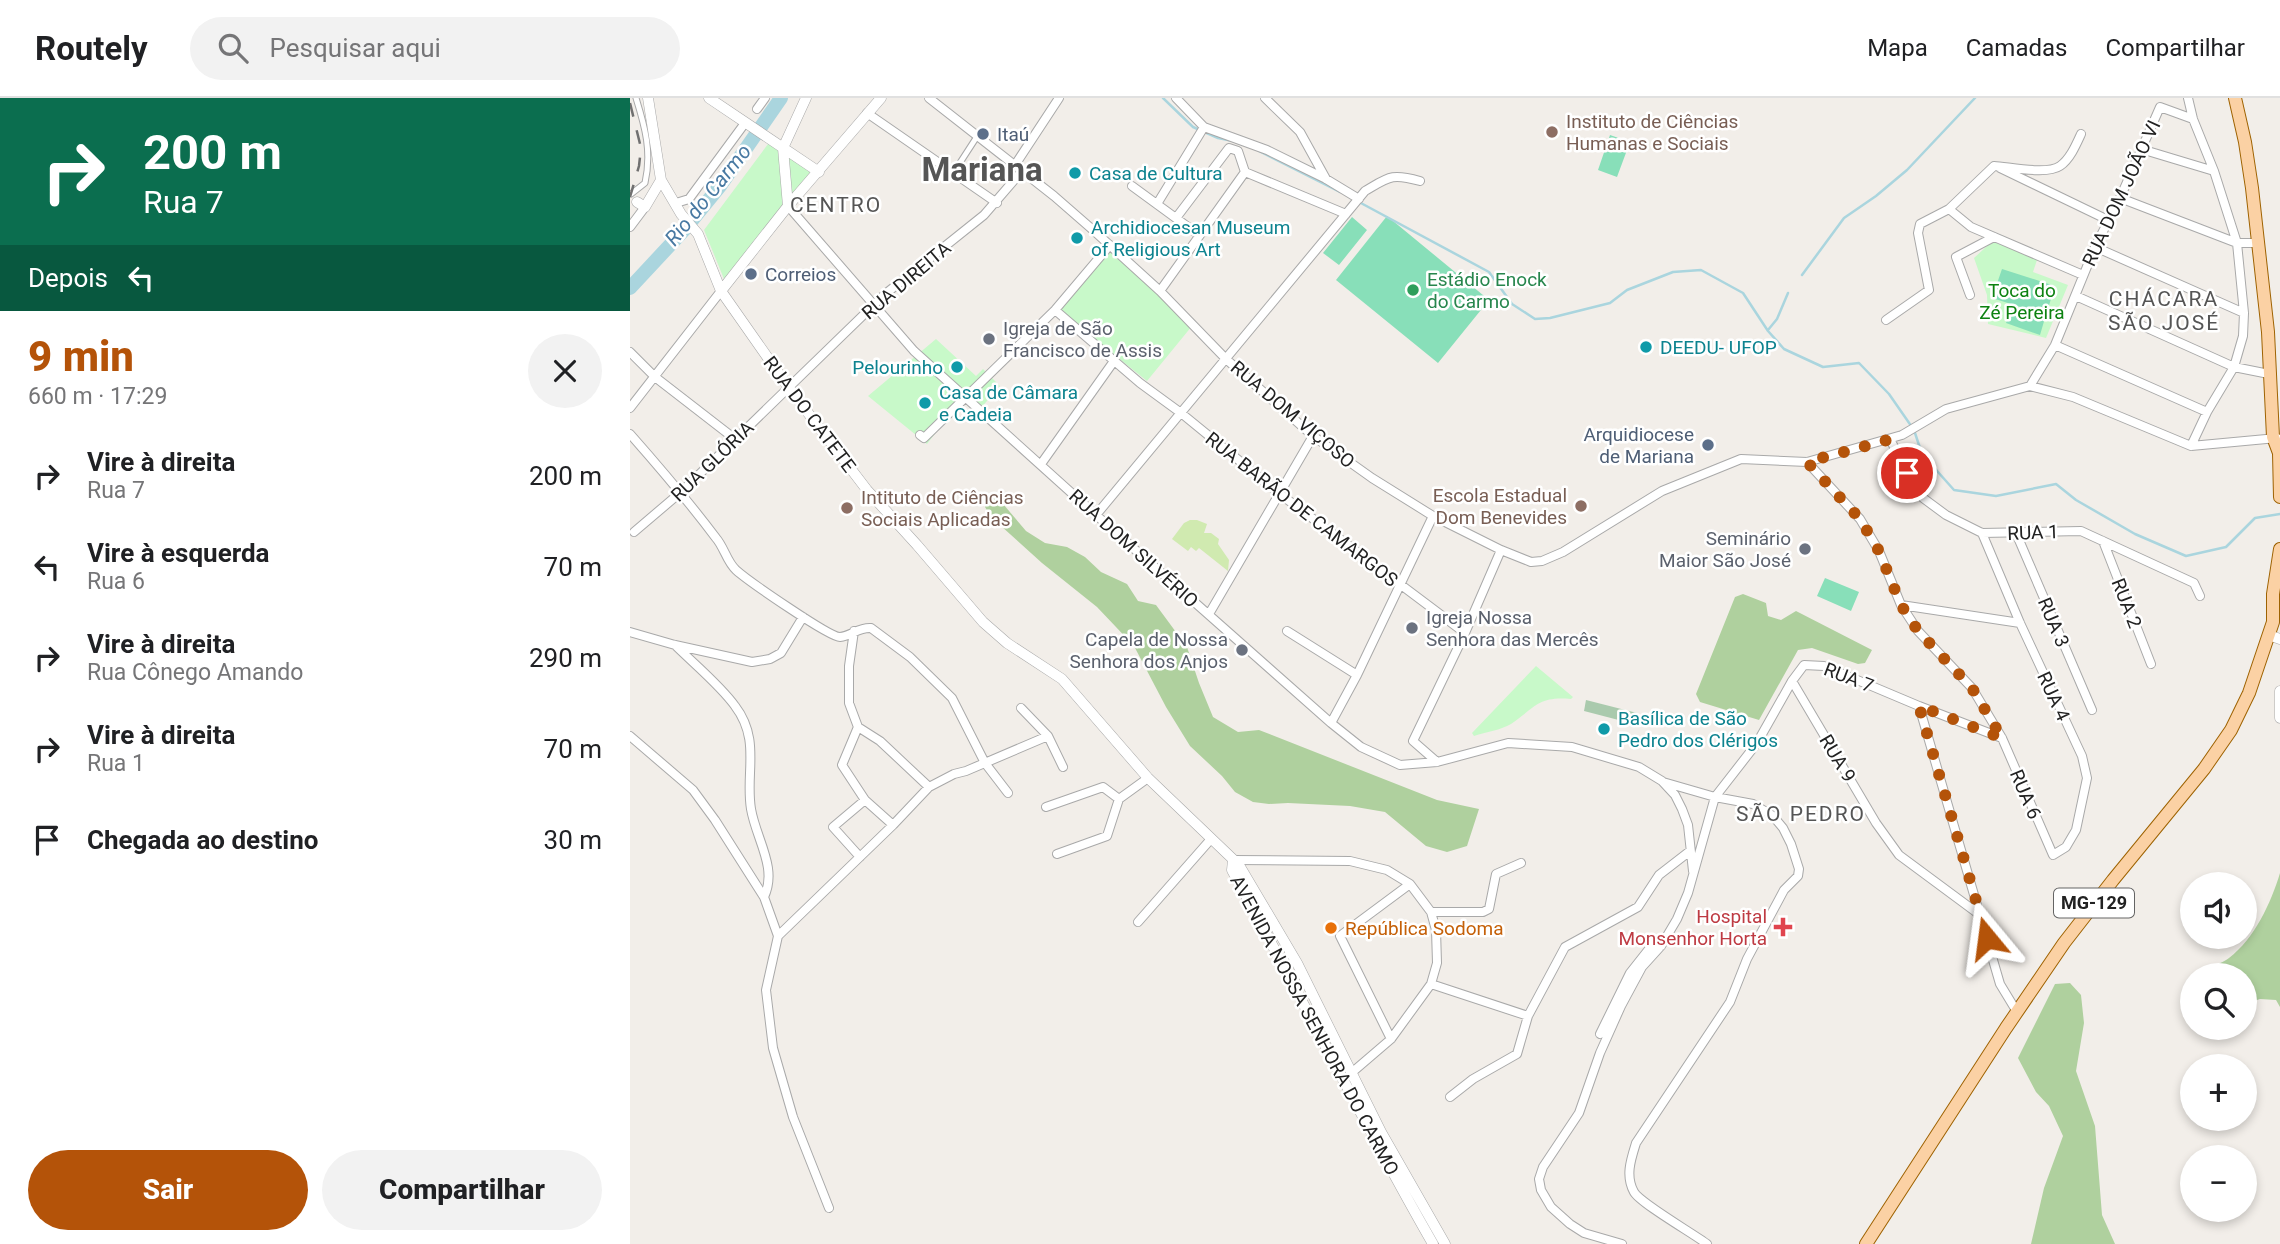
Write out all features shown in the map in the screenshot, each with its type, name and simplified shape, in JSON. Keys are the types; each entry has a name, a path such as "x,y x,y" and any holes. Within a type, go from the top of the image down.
{"main road":[{"path":"2235,98 2245,142 2268,331 2269,374 2278,437 2280,498"},
{"name":"MG-129","path":"1866,1244 2064,943 2204,768 2231,730 2274,637 2273,594 2280,549"}],"street":[{"path":"630,227 645,183 649,157 636,98"},
{"path":"638,201 661,180 648,98"},
{"path":"709,98 819,172"},
{"path":"757,109 765,98"},
{"path":"788,206 783,148 806,98"},
{"path":"630,408 788,206 881,98"},
{"name":"RUA DOM VIÇOSO","path":"929,98 978,135 1110,245 1160,291 1226,359 1313,436 1372,478 1433,516 1531,562 1542,561 1563,552 1662,491 1741,459 1807,462 1891,439 1946,409 2030,386"},
{"name":"RUA DIREITA","path":"789,388 873,305 968,229 997,202 1059,98"},
{"path":"1176,98 1205,127 1267,150 1326,179 1359,199"},
{"path":"1265,98 1300,132 1326,179"},
{"path":"2188,98 2237,243 2244,313 2244,336 2234,367 2207,412 2191,446"},
{"name":"RUA DOM JOÃO VI","path":"2030,386 2055,345 2095,247 2160,107 2193,119"},
{"path":"867,113 997,202"},
{"path":"676,203 689,199 748,125"},
{"path":"1157,204 1205,127"},
{"path":"1886,320 1929,290 1918,233 1920,224 1949,209 1994,166 2049,171 2060,166 2081,134"},
{"path":"954,172 978,135"},
{"path":"1177,218 1229,148 1238,151 1245,172"},
{"path":"2141,149 2214,172"},
{"path":"1994,166 2108,220"},
{"path":"1245,172 1349,211"},
{"path":"1160,291 1245,172"},
{"path":"1096,515 1365,191 1398,175 1420,180"},
{"name":"RUA DO CATETE","path":"661,180 681,214 698,234 721,291 789,388 867,491 983,622 1007,643 1062,678 1148,778 1233,860"},
{"path":"1132,186 1199,235"},
{"path":"2120,198 2237,243 2257,243"},
{"name":"RUA DOM SILVÉRIO","path":"788,206 915,351 1096,515 1361,747 1400,765 1437,762 1508,743 1572,747 1639,767 1662,781 1716,797 1754,804 1773,816 1791,844 1799,869 1798,876 1784,890 1771,913 1741,972 1730,1002 1636,1143 1631,1161 1629,1176 1634,1193 1707,1244"},
{"path":"1949,209 1971,227 2083,275"},
{"path":"1970,295 1956,257 1994,237"},
{"path":"920,435 924,438 1055,310 1110,245"},
{"path":"2095,247 2244,313"},
{"path":"2076,296 2234,367 2269,374"},
{"name":"RUA BARÃO DE CAMARGOS","path":"1055,310 1140,383 1280,494 1465,633"},
{"path":"2055,345 2207,412"},
{"path":"630,352 655,377 734,439"},
{"path":"1041,464 1114,361"},
{"path":"2030,386 2073,397 2191,446 2278,437"},
{"name":"RUA GLÓRIA","path":"634,532 681,492 789,388"},
{"path":"630,434 681,492 722,545 733,569 803,617 840,637 864,627 871,628 910,657 952,698 985,763 1008,793"},
{"path":"1209,614 1313,436"},
{"name":"RUA 1","path":"1891,439 1907,473 1923,498 1982,533 2081,531 2194,583 2200,596"},
{"name":"RUA 6","path":"1807,462 1860,519 1879,551 1901,605 1918,631 1972,688 2002,738 2053,856"},
{"path":"1331,723 1357,675 1433,516"},
{"name":"RUA 4","path":"1982,533 2020,623 2082,756 2087,779 2083,806 2072,839 2053,856"},
{"name":"RUA 3","path":"2016,533 2092,710"},
{"name":"RUA 2","path":"2103,541 2151,664"},
{"path":"1437,762 1413,741 1501,550"},
{"path":"1901,605 2020,623"},
{"path":"630,632 752,662 770,659 781,653 803,617"},
{"path":"854,631 849,666 849,703 858,727 880,741 929,787"},
{"path":"1287,631 1357,675"},
{"path":"675,645 736,707 750,738 751,809 766,859 770,884 764,897"},
{"name":"RUA 7","path":"1792,681 1804,664 1824,666 2002,738"},
{"path":"1622,1244 1584,1233 1570,1224 1550,1207 1541,1190 1539,1179 1543,1167 1579,1113 1600,1053 1621,1006 1642,967 1661,946 1677,919 1716,797 1758,743 1792,681"},
{"name":"RUA 9","path":"1792,681 1876,823 1899,855 1980,915"},
{"path":"2280,691 2280,718"},
{"path":"1919,706 2000,984 2017,1012"},
{"path":"1021,708 1048,736 1063,767"},
{"path":"858,727 842,765 865,800 894,825"},
{"path":"630,736 693,790 764,897 778,936 766,990 773,1048 793,1117 829,1208"},
{"path":"778,936 894,825 929,787 954,774 1048,736"},
{"path":"1057,855 1107,836 1119,799 1148,778"},
{"path":"1662,781 1675,795 1688,825 1693,871"},
{"path":"1046,807 1103,788 1119,799"},
{"path":"860,858 833,827 865,800"},
{"path":"1138,922 1211,839"},
{"path":"1450,1097 1473,1079 1517,1054 1528,1016 1565,947 1638,907 1659,875 1690,851"},
{"path":"1233,860 1350,861 1387,870 1410,884 1431,912 1436,930 1437,963 1431,984 1391,1039 1348,1076"},
{"name":"AVENIDA NOSSA SENHORA DO CARMO","path":"1233,860 1239,865 1297,963 1348,1076"},
{"name":"AVENIDA NOSSA SENHORA DO CARMO","path":"1233,860 1232,870 1348,1076 1377,1135 1422,1215 1433,1244"},
{"path":"1431,912 1483,912 1489,909 1496,874 1521,863"},
{"path":"1391,1039 1340,936 1410,884"},
{"path":"1600,1034 1630,973 1648,949 1661,946"},
{"path":"1286,970 1297,963"},
{"path":"1431,984 1528,1016"},
{"name":"AVENIDA NOSSA SENHORA DO CARMO","path":"1422,1215 1445,1244"}],"green space":[{"path":"1610,135 1630,142 1617,177 1598,170"},
{"path":"771,140 815,170 724,279 704,230"},
{"name":"Estádio Enock do Carmo","path":"1387,216 1489,300 1438,363 1336,280"},
{"path":"1352,217 1367,230 1339,265 1323,253"},
{"name":"Toca do Zé Pereira","path":"1999,235 2039,254 2033,272 2068,285 2046,338 1988,324 1987,295 1974,258"},
{"path":"1114,248 1192,326 1147,381 1057,309"},
{"path":"2002,269 2055,286 2046,315 1992,298"},
{"path":"2012,307 2045,318 2040,335 2006,323"},
{"path":"936,339 976,376 983,369 1000,386 980,409 964,396 927,444 868,396"},
{"path":"986,494 998,498 1026,531 1045,543 1067,547 1085,557 1101,572 1127,584 1138,601 1156,605 1187,647 1213,717 1238,732 1259,730 1437,800 1479,809 1467,846 1447,852 1426,846 1385,812 1350,806 1253,802 1235,792 1190,746 1134,646 1097,607 991,517 985,507"},
{"path":"1190,520 1207,524 1204,533 1211,533 1219,539 1218,544 1229,560 1228,571 1199,548 1196,551 1191,547 1188,551 1172,539 1184,523"},
{"path":"1825,578 1859,592 1851,611 1817,596"},
{"path":"1743,594 1766,603 1768,616 1781,620 1796,611 1872,650 1865,663 1858,664 1812,648 1798,650 1759,720 1700,702 1696,694 1735,597"},
{"path":"1536,666 1573,697 1544,701 1507,726 1474,736 1472,733"},
{"path":"1586,700 1637,713 1634,724 1584,711"},
{"path":"2280,873 2280,1007 2276,1000 2257,1000 2257,963 2220,963 2239,949 2257,949 2257,925"},
{"path":"2070,983 2081,995 2084,1023 2076,1071 2095,1126 2102,1215 2115,1244 2031,1244 2044,1188 2063,1136 2049,1106 2036,1092 2018,1058 2055,984"}],"waterway":[{"name":"Rio do Carmo","path":"630,288 684,230 720,186 781,98"},
{"path":"1163,98 1193,127 1218,138 1233,141"},
{"path":"1802,275 1844,218 1907,170 1975,98"},
{"path":"1259,151 1340,192"},
{"path":"1359,202 1489,272 1512,304 1535,319 1550,318 1610,303 1627,290 1673,272 1701,270 1743,293 1768,331 1784,349 1823,367 1859,363 1889,394 1914,430 1922,454 1954,490 1996,496 2056,484 2076,500 2135,534 2186,556 2226,547 2255,518 2280,514"},
{"path":"1768,330 1777,319 1788,293"}],"railway":[{"path":"630,103 641,148 630,197"}],"place":[{"name":"Instituto de Ciências Humanas e Sociais","path":"1552,132"},
{"name":"Itaú","path":"983,134"},
{"name":"Casa de Cultura","path":"1075,173"},
{"name":"Archidiocesan Museum of Religious Art","path":"1077,238"},
{"name":"Correios","path":"751,274"},
{"name":"Estádio Enock do Carmo","path":"1413,290"},
{"name":"Igreja de São Francisco de Assis","path":"989,339"},
{"name":"DEEDU- UFOP","path":"1646,347"},
{"name":"Pelourinho","path":"957,367"},
{"name":"Casa de Câmara e Cadeia","path":"925,403"},
{"name":"Arquidiocese de Mariana","path":"1708,445"},
{"name":"Escola Estadual Dom Benevides","path":"1581,506"},
{"name":"Intituto de Ciências Sociais Aplicadas","path":"847,508"},
{"name":"Seminário Maior São José","path":"1805,549"},
{"name":"Igreja Nossa Senhora das Mercês","path":"1412,628"},
{"name":"Capela de Nossa Senhora dos Anjos","path":"1242,650"},
{"name":"Basílica de São Pedro dos Clérigos","path":"1604,729"},
{"name":"Hospital Monsenhor Horta","path":"1783,927"},
{"name":"República Sodoma","path":"1331,928"}],"district":[{"name":"Mariana","path":"982,169"},
{"name":"CENTRO","path":"836,205"},
{"name":"CHÁCARA SÃO JOSÉ","path":"2164,311"},
{"name":"SÃO PEDRO","path":"1801,814"}],"route":[{"path":"1907,473 1891,439 1807,462 1860,519 1879,551 1901,605 1918,631 1972,688 2002,738 1919,706 1987,938"}]}
